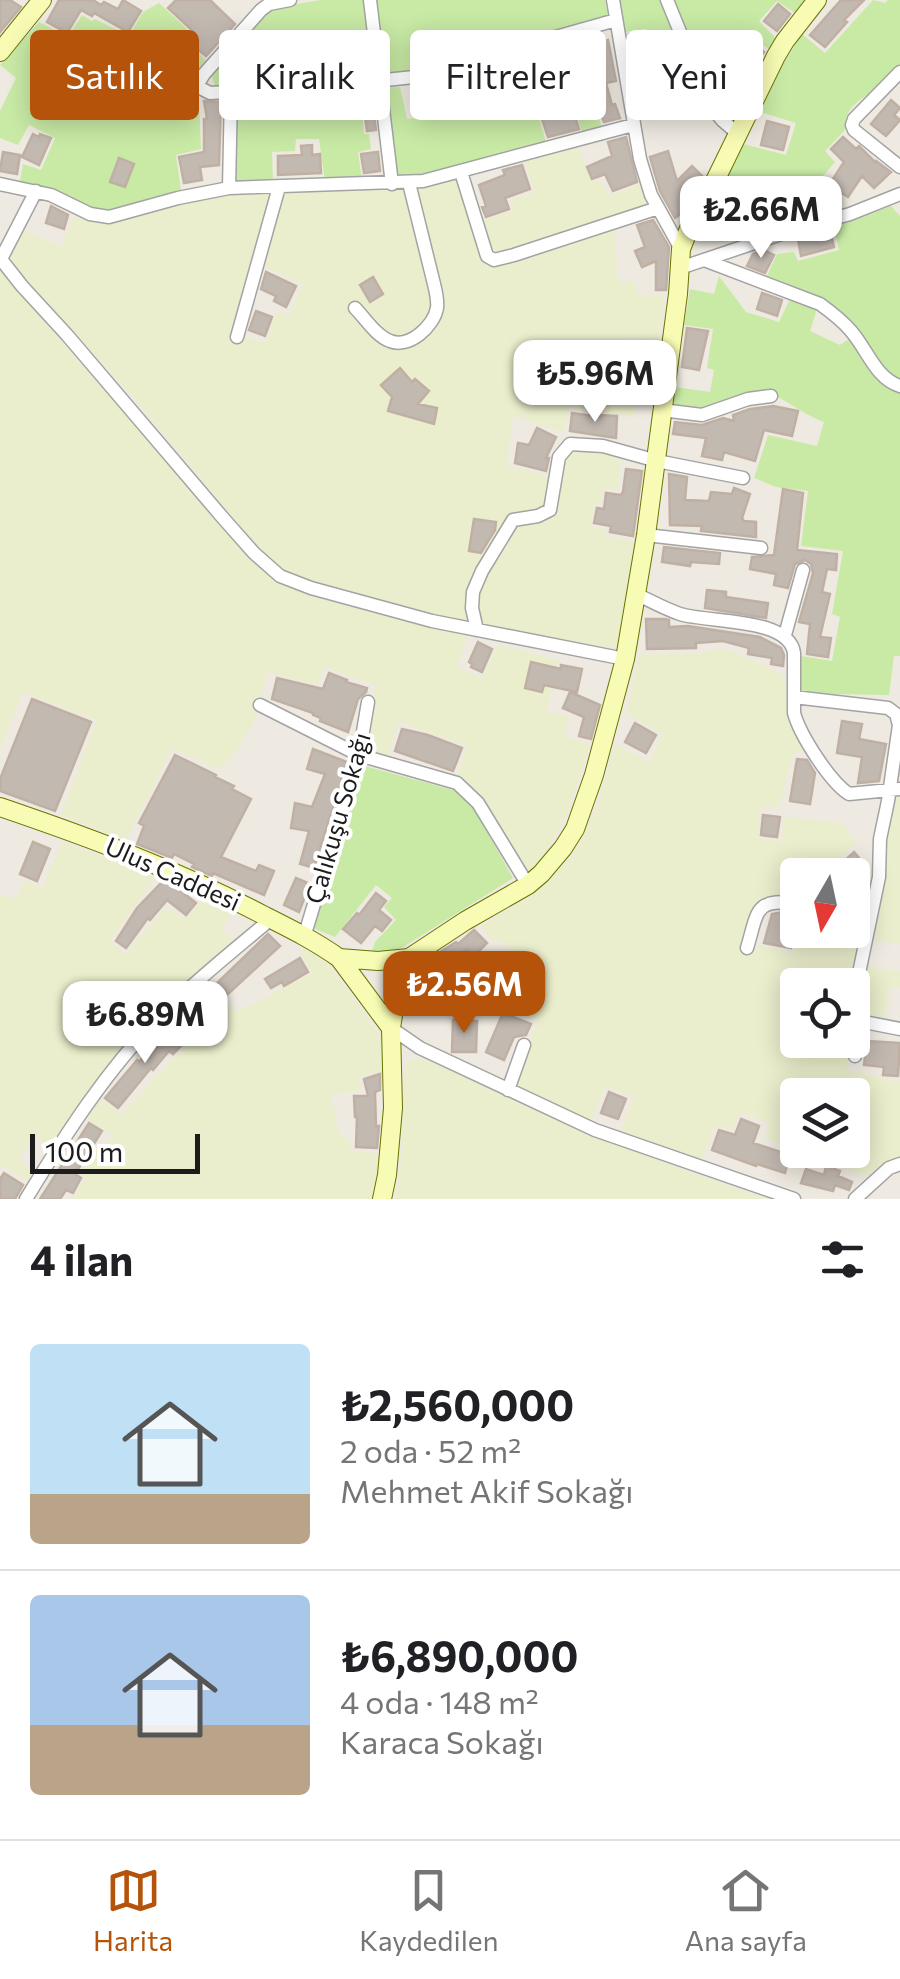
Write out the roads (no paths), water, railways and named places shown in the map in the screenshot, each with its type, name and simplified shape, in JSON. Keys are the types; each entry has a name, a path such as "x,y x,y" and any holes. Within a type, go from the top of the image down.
{"street":[{"path":"0,52 42,0"},
{"path":"244,30 269,4 290,0"},
{"path":"370,0 373,30"},
{"path":"613,0 633,125 648,186 680,258"},
{"path":"666,0 704,99 738,133"},
{"path":"339,958 409,958 528,885 563,848 579,819 625,659 657,461 680,258 692,221 785,41 817,0"},
{"path":"390,80 441,70 616,20"},
{"path":"219,59 199,82 204,92 219,92"},
{"path":"900,72 852,125 900,167"},
{"path":"229,188 231,120"},
{"path":"383,120 392,184"},
{"path":"0,184 60,198 90,214 110,216 229,188 409,183 633,125"},
{"path":"460,172 488,256 494,260 658,208"},
{"path":"355,308 386,339 398,342 420,334 436,313 434,284 409,183"},
{"path":"237,337 278,186"},
{"path":"36,191 0,258 222,518 280,576 379,608 625,659"},
{"path":"704,260 900,194"},
{"path":"680,258 704,260 820,304 853,332 885,378 900,386"},
{"path":"662,410 702,415 748,399 771,396"},
{"path":"477,630 472,600 477,581 513,520 550,510 559,456 570,444 589,444 743,478"},
{"path":"646,535 761,548"},
{"path":"785,635 803,570"},
{"path":"636,594 682,615 752,625 785,635 793,644 794,713 804,738 842,790 857,794 894,789"},
{"path":"794,697 872,705 896,714 899,725 894,789 880,838 879,877 870,920"},
{"name":"Çalıkuşu Sokağı","path":"305,934 360,755 368,702"},
{"path":"260,705 360,755 447,780 468,792 528,885"},
{"name":"Ulus Caddesi","path":"0,807 148,860 305,934 339,958 390,1028"},
{"path":"747,948 765,904 780,902"},
{"path":"26,1199 138,1039 271,918"},
{"path":"382,1199 388,1176 393,1108 390,1028 398,983 409,958"},
{"path":"870,1023 900,1029"},
{"path":"390,1028 420,1048 632,1145 794,1199"},
{"path":"508,1090 524,1045"},
{"path":"855,1199 889,1168 900,1164"}]}
